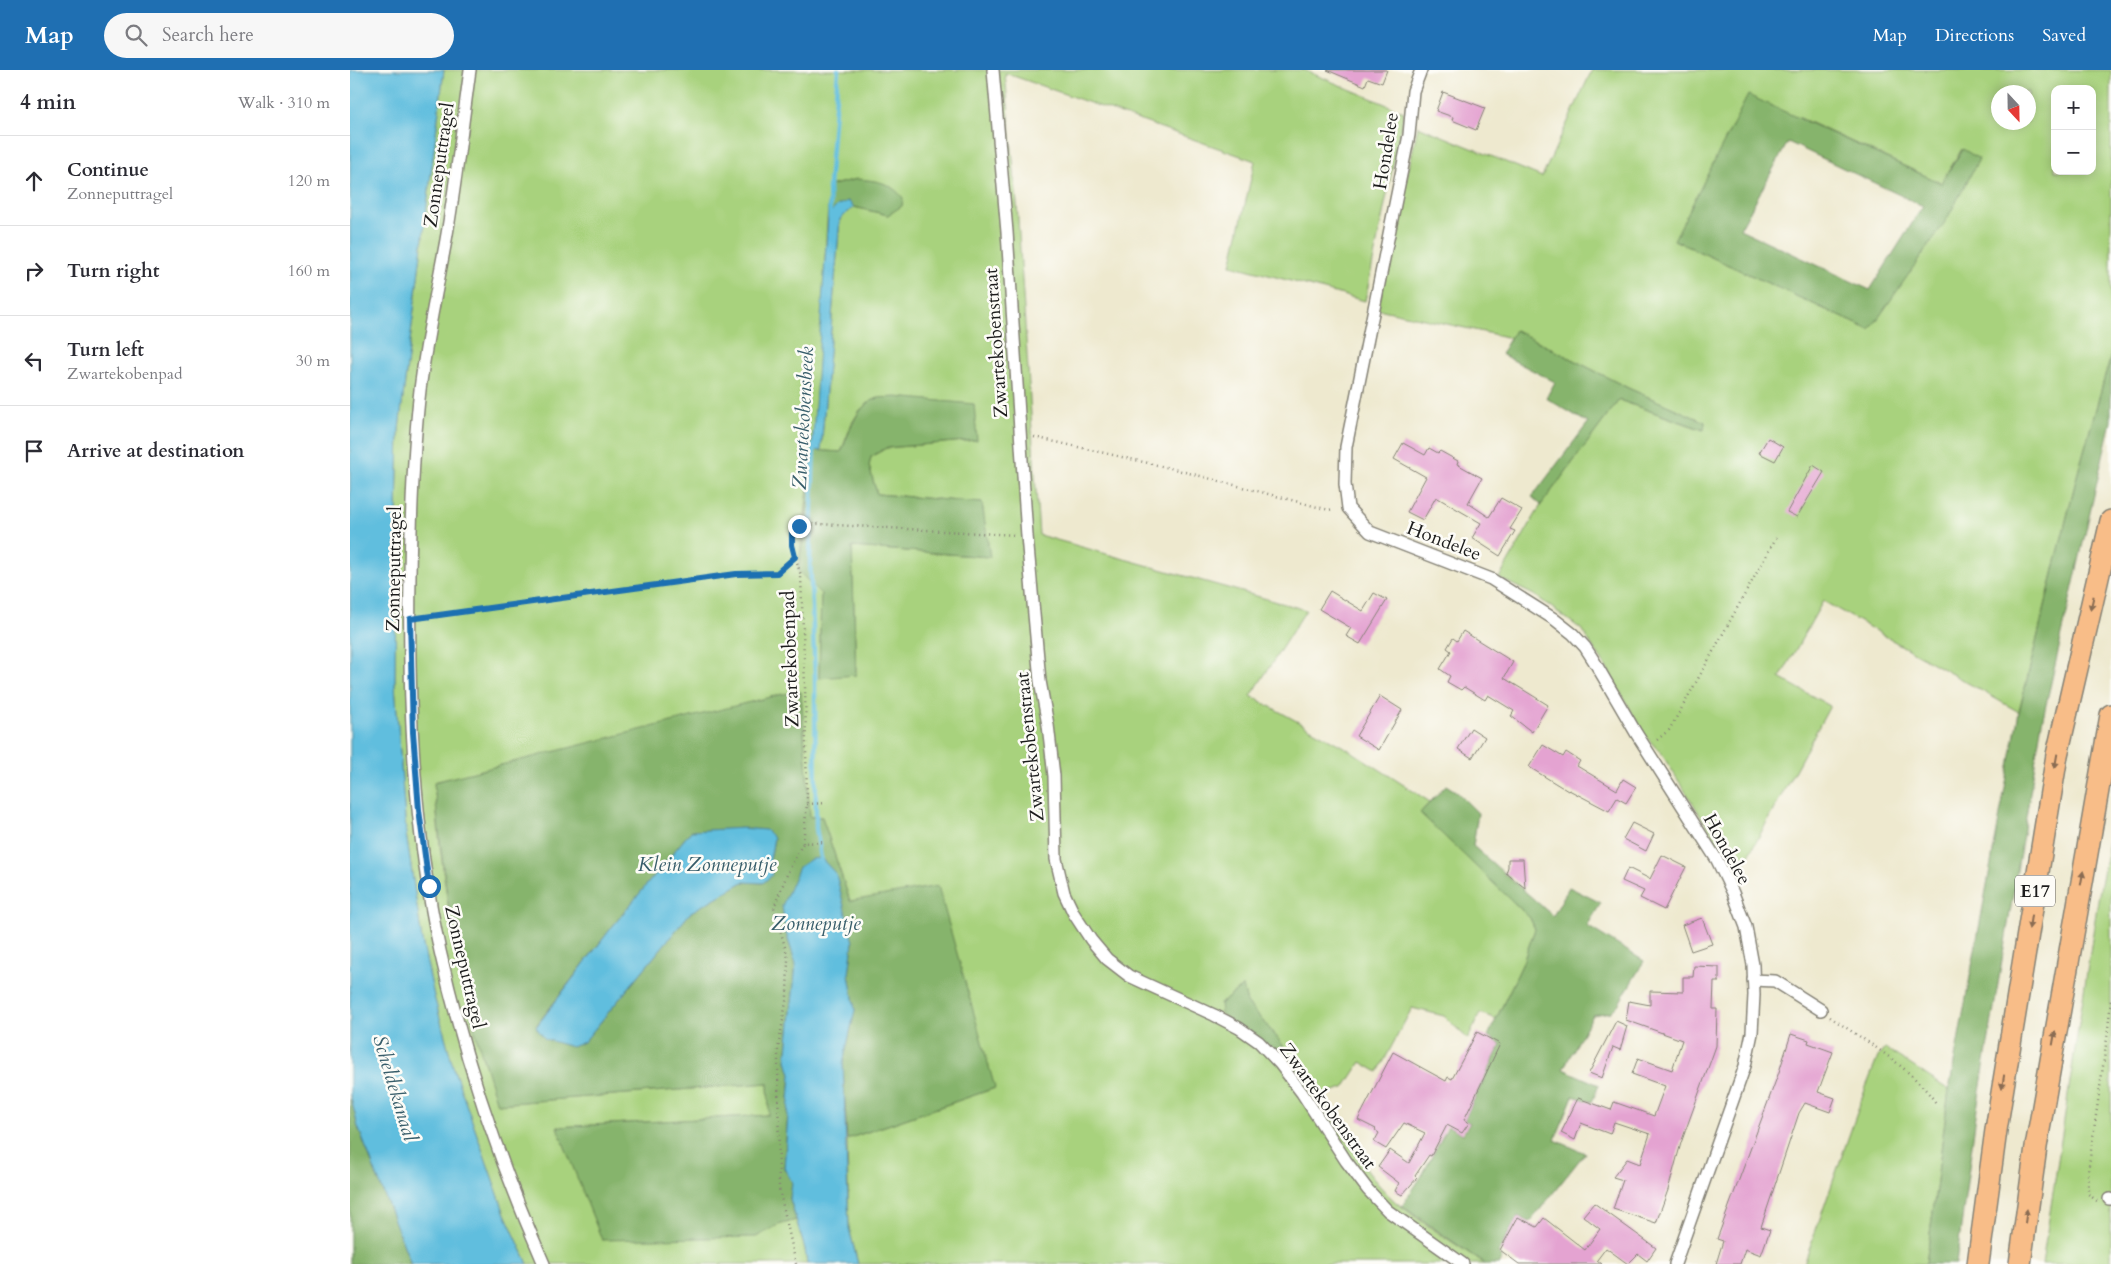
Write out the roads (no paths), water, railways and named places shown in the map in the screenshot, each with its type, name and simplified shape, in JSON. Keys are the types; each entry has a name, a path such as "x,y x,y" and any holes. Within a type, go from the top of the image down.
{"highway":[{"name":"E17","path":"1978,1264 1996,1130 2057,755 2111,522"},
{"name":"E17","path":"2020,1264 2036,1147 2111,716"}],"street":[{"name":"Zonneputtragel","path":"470,70 453,200 420,389 414,466 410,619 412,712 419,810 427,876 440,950 459,1024 495,1141 526,1224 544,1264"},
{"name":"Zwartekobenstraat","path":"993,70 1007,232 1026,536 1040,681 1054,776 1056,859 1064,893 1090,940 1107,959 1129,976 1214,1015 1239,1028 1259,1042 1280,1064 1302,1093 1346,1161 1368,1190 1388,1211 1463,1264"},
{"name":"Hondelee","path":"1421,70 1413,91 1409,135 1346,447 1345,484 1348,508 1370,532 1482,574 1511,590 1561,624 1585,646 1646,749 1717,860 1733,893 1746,927 1753,965 1752,1033 1744,1066 1675,1264"},
{"path":"1753,980 1775,981 1821,1010"}],"water":[{"name":"Scheldekanaal","path":"350,70 444,70 399,429 395,685 406,833 422,940 434,996 454,1070 505,1214 528,1264 411,1264 358,1127 350,1094"},
{"path":"848,201 854,207 840,219 821,451 812,450 828,215 837,206"},
{"name":"Klein Zonneputje","path":"742,828 766,830 774,838 770,860 772,875 763,883 743,882 691,912 584,1042 572,1047 545,1039 536,1027 612,927 691,831"},
{"name":"Zonneputje","path":"821,858 836,874 853,942 849,974 855,1010 843,1063 849,1228 858,1264 807,1264 805,1249 790,1199 792,1182 784,1168 791,1073 786,1061 796,964 785,930 782,906 799,867 811,859"}],"waterway":[{"name":"Zwartekobensbeek","path":"830,218 829,186 838,70"},
{"name":"Zwartekobensbeek","path":"814,445 810,559 815,677 816,828 821,858"}]}
